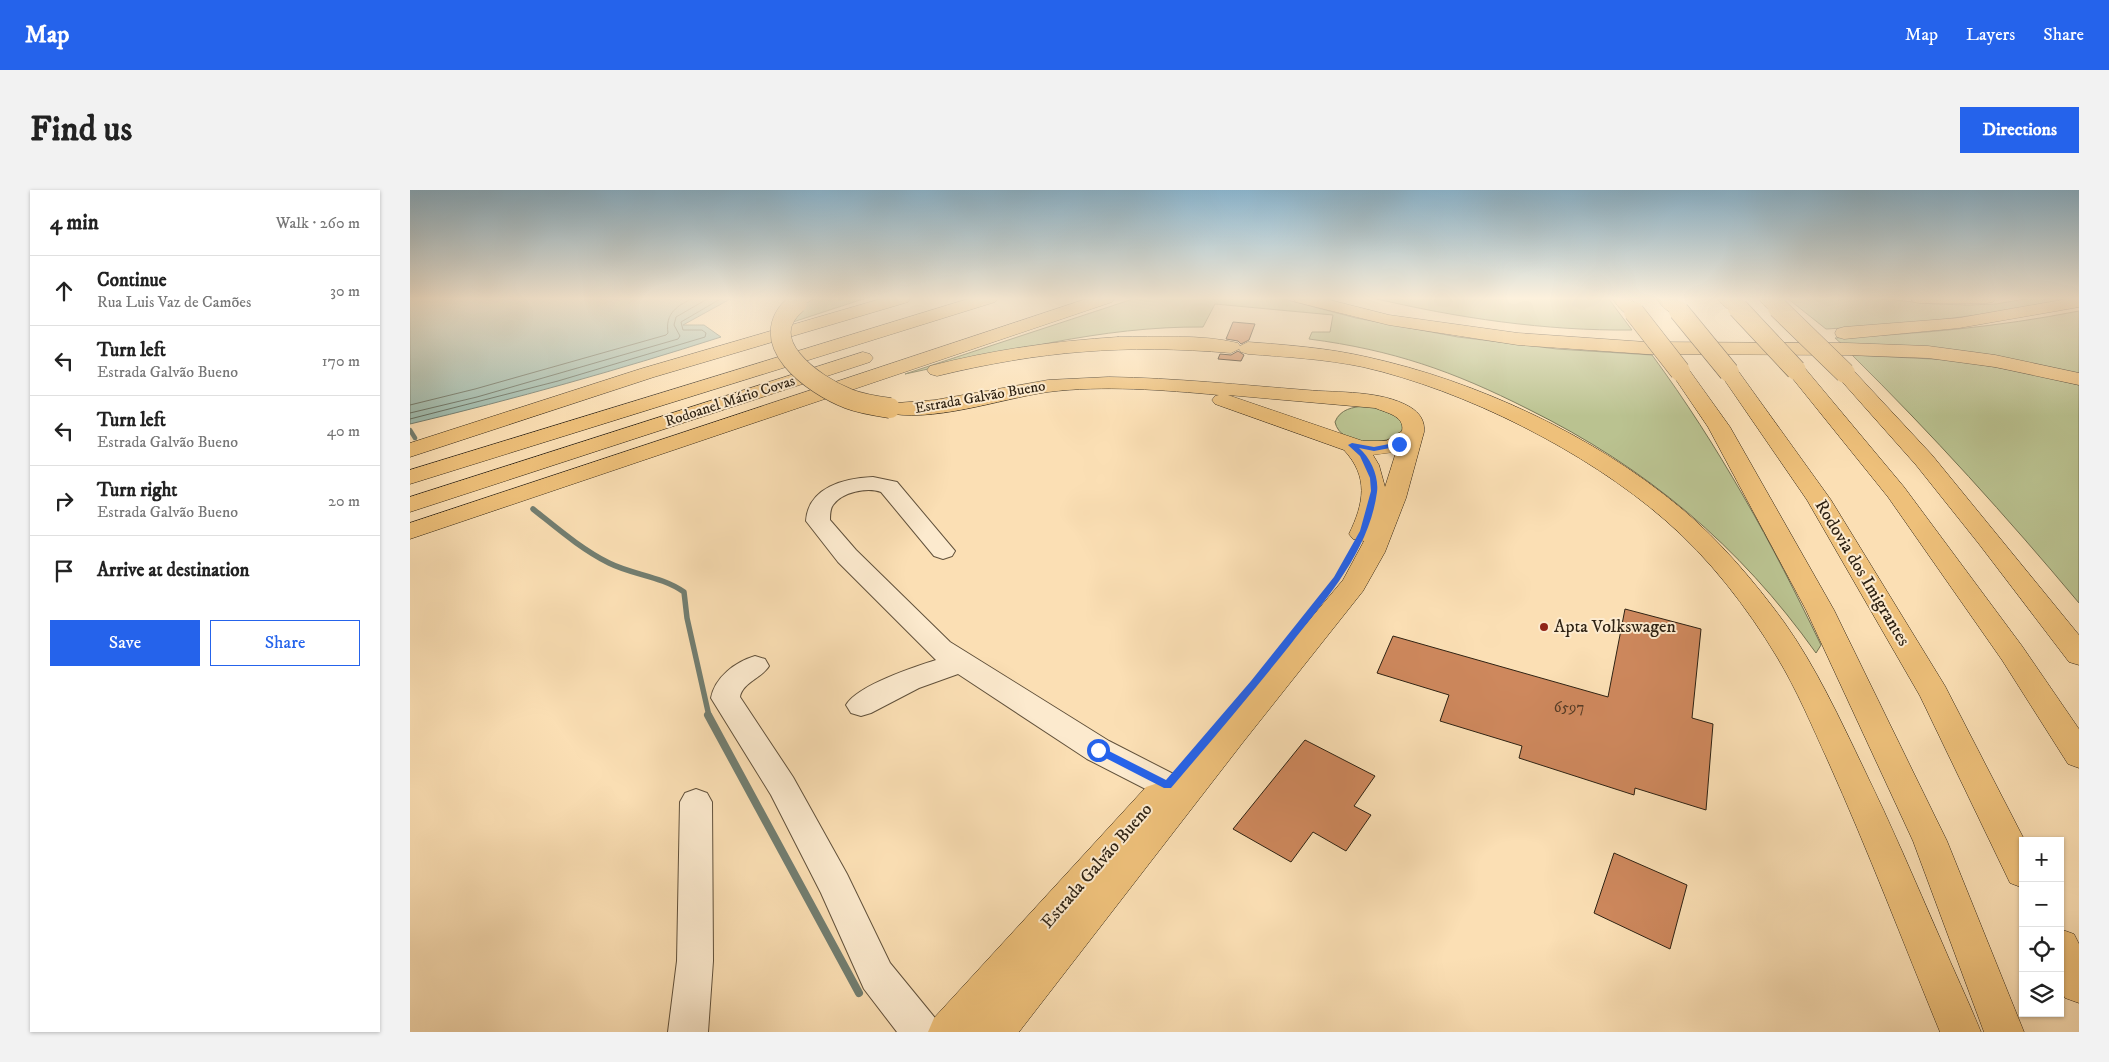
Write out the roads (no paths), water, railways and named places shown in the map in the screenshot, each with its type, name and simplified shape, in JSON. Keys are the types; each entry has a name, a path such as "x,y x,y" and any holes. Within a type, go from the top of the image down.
{"main road":[{"path":"410,450 757,337"},
{"path":"684,361 766,337"},
{"name":"Estrada Galvão Bueno","path":"781,337 784,348 794,363 816,381 849,399 864,404 890,408 909,410 928,408 1021,390 1069,384 1126,383 1364,401 1384,404 1402,410 1410,417 1414,425 1394,498 1372,552 1354,585 1176,790 948,1032"},
{"name":"Rodoanel Mário Covas","path":"410,477 862,337"},
{"path":"920,340 928,337"},
{"path":"410,531 987,337"},
{"path":"1506,337 1646,348 1847,349 1928,352 1995,361 2079,379"},
{"path":"1653,337 1719,427 1820,610 1930,841 2004,1032"},
{"name":"Rodovia dos Imigrantes","path":"1700,337 1729,372 1819,500 1934,694 2019,864"},
{"path":"1765,337 1796,370 1896,492 2012,653 2079,755"},
{"path":"1808,337 1845,373 1924,460 1988,538 2079,655"},
{"path":"699,435 960,364 1061,345 1142,341 1307,353 1367,363 1445,388 1503,411 1562,440 1607,466 1658,502 1706,546 1751,598 1786,647 1813,696 1865,804 1961,1032"},
{"name":"Rodoanel Mário Covas","path":"410,505 882,352"},
{"name":"Estrada Galvão Bueno","path":"1167,386 1224,400 1347,444 1374,449 1388,447 1399,444 1412,434"},
{"name":"Estrada Galvão Bueno","path":"993,1032 1176,790 1254,683 1338,578 1363,531 1374,491 1373,478 1363,455 1329,433 1325,425 1326,418 1331,411 1339,406 1364,401"},
{"path":"2064,955 2079,984"}],"street":[{"path":"943,551 889,487 881,483 873,482 836,492 823,502 818,514 818,521 847,556 940,649 1098,750 1176,790"},
{"path":"861,705 896,684 960,663"},
{"path":"755,666 730,684 724,698 782,786 835,885 877,976 921,1032"},
{"path":"688,1032 695,961 696,802"}],"water":[{"path":"410,337 720,337 566,384 410,424"}],"waterway":[{"path":"410,430 415,438"},
{"path":"533,509 570,538 609,563 666,582 684,592 687,618 709,716"},
{"path":"708,715 859,993"}],"place":[{"name":"Apta Volkswagen","path":"1544,627"}]}
